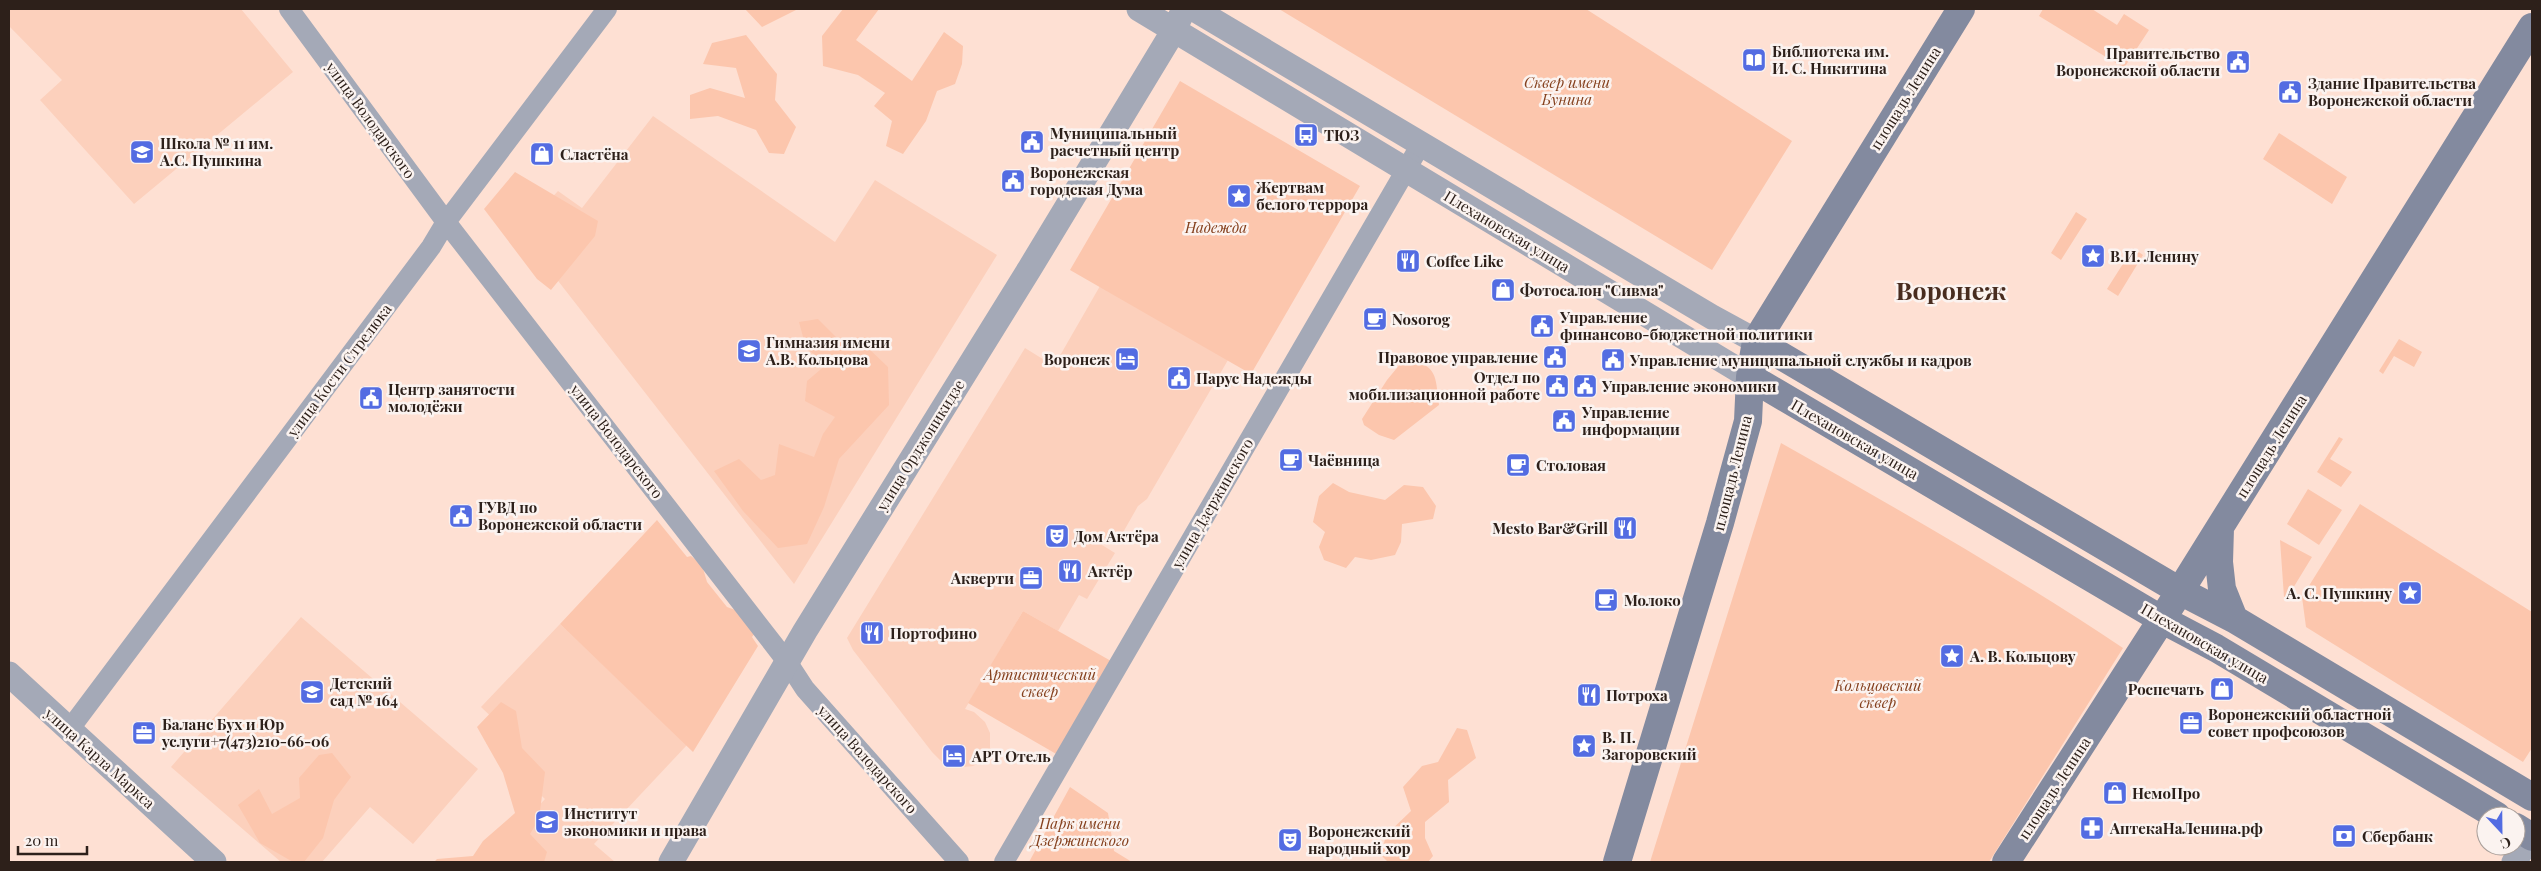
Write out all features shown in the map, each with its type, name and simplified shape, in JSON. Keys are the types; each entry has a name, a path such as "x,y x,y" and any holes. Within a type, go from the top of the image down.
{"main road":[{"name":"площадь Ленина","path":"1617,862 1720,523 1748,421 1750,377 1756,341 1961,9"},
{"name":"площадь Ленина","path":"2006,862 2180,591 2532,26"},
{"name":"Плехановская улица","path":"1756,341 2180,591 2234,619 2532,797"},
{"name":"Плехановская улица","path":"1750,377 2161,619 2216,648 2480,806"},
{"path":"2220,527 2219,562 2222,589 2234,619"}],"street":[{"name":"улица Володарского","path":"289,9 446,222 788,663 805,689 959,862"},
{"name":"улица Кости Стрелюка","path":"69,730 291,436 431,247 446,222 607,9"},
{"name":"Плехановская улица","path":"1139,9 1179,19 1406,170 1750,377"},
{"name":"Плехановская улица","path":"1194,9 1756,341"},
{"name":"улица Орджоникидзе","path":"671,862 805,632 1030,268 1179,19"},
{"name":"улица Дзержинского","path":"1004,862 1421,144"},
{"name":"улица Карла Маркса","path":"9,674 214,862"},
{"path":"2514,862 2528,834"}],"shaded area":[{"name":"Школа № 11 им. А.С. Пушкина","path":"10,9 241,9 293,72 134,204 40,100 62,80 9,26"},
{"name":"Гимназия имени А.В. Кольцова","path":"653,116 835,242 875,180 997,255 794,584 520,232 558,191 582,208"},
{"path":"1100,286 1228,360 1147,499 1138,506 1121,536 1111,530 1102,545 1115,553 1087,599 1079,595 1058,631 1023,611 965,709 974,712 985,722 990,733 990,748 981,762 973,766 955,768 943,763 932,752 853,650 847,638 1025,348 1054,366"},
{"name":"Детский сад № 164","path":"301,617 478,769 413,844 370,807 322,862 281,862 171,767"},
{"path":"560,624 687,745 594,844 615,862 487,862 545,799 486,743 501,726 481,707"}],"green space":[{"path":"745,9 798,9 762,27"},
{"path":"843,9 879,9 856,40 912,81 944,32 963,46 962,64 955,84 937,91 926,121 903,154 886,146 892,121 874,106 885,93 858,75 823,66 822,36"},
{"name":"Cквер имени Бунина","path":"1279,9 1586,9 1792,141 1712,270"},
{"path":"2043,9 2092,9 2117,25 2124,14 2149,30 2124,68 2039,16"},
{"path":"746,35 777,74 775,100 796,127 784,154 769,153 756,130 718,116 690,119 690,95 710,88 745,98 736,68 703,64 712,43"},
{"name":"Надежда","path":"1180,81 1360,186 1251,374 1070,270"},
{"path":"2279,133 2347,177 2332,204 2263,159"},
{"path":"515,172 598,221 595,236 551,290 537,279 484,209"},
{"path":"2076,212 2087,219 2061,260 2051,253"},
{"path":"2133,248 2143,255 2118,296 2107,289"},
{"path":"818,319 847,348 867,347 888,367 889,405 839,459 824,507 807,544 778,548 743,511 714,471 739,459 761,480 775,475 779,444 814,457 823,434 835,417 805,401 807,381 827,364 806,348 799,322"},
{"path":"2399,339 2422,352 2414,367 2394,356 2383,374 2379,371"},
{"path":"1406,357 1424,365 1433,373 1437,386 1439,405 1394,440 1379,435 1364,425 1362,419 1387,380"},
{"path":"2339,437 2343,439 2330,459 2352,472 2341,487 2317,472"},
{"name":"Кольцовский сквер","path":"1781,443 1996,568 2123,648 1989,862 1650,862"},
{"path":"1333,483 1349,492 1385,500 1404,485 1423,487 1436,506 1433,519 1402,524 1401,542 1395,555 1371,560 1355,557 1346,568 1324,560 1319,547 1325,532 1313,522 1319,496"},
{"path":"2308,489 2342,510 2319,545 2287,524"},
{"path":"2360,504 2532,612 2532,748 2523,762 2306,627 2302,597"},
{"path":"657,520 687,557 691,556 702,565 707,582 727,607 741,612 755,633 752,637 758,646 693,752 560,624"},
{"path":"2280,540 2312,557 2287,598 2284,597"},
{"name":"Артистический сквер","path":"1023,611 1111,661 1058,755 968,703"},
{"path":"501,702 516,711 522,748 545,772 539,819 530,834 547,852 544,862 434,862 437,859 473,856 483,841 515,813 503,773 477,727"},
{"path":"1457,728 1467,730 1476,758 1448,780 1449,802 1425,822 1425,838 1433,856 1428,862 1388,862 1381,855 1386,835 1411,811 1403,787 1422,766 1438,762"},
{"path":"332,753 351,777 334,800 323,838 304,862 293,862 260,843 238,805 259,789 272,814 300,798 299,778 319,755"},
{"name":"Парк имени Дзержинского","path":"1070,787 1108,813 1114,851 1132,862 1029,862"}],"place":[{"name":"Библиотека им. И. С. Никитина","path":"1754,60"},
{"name":"Правительство Воронежской области","path":"2238,62"},
{"name":"Здание Правительства Воронежской области","path":"2290,92"},
{"name":"ТЮЗ","path":"1306,135"},
{"name":"Муниципальный расчетный центр","path":"1032,142"},
{"name":"Школа № 11 им. А.С. Пушкина","path":"142,152"},
{"name":"Сластёна","path":"542,154"},
{"name":"Воронежская городская Дума","path":"1013,181"},
{"name":"Жертвам белого террора","path":"1239,196"},
{"name":"В.И. Ленину","path":"2093,256"},
{"name":"Coffee Like","path":"1408,261"},
{"name":"Фотосалон \"Сивма\"","path":"1503,290"},
{"name":"Nosorog","path":"1375,319"},
{"name":"Управление финансово-бюджетной политики","path":"1542,326"},
{"name":"Гимназия имени А.В. Кольцова","path":"749,351"},
{"name":"Правовое управление","path":"1555,357"},
{"name":"Воронеж","path":"1127,359"},
{"name":"Управление муниципальной службы и кадров","path":"1613,360"},
{"name":"Парус Надежды","path":"1179,378"},
{"name":"Отдел по мобилизационной работе","path":"1557,386"},
{"name":"Управление экономики","path":"1585,386"},
{"name":"Центр занятости молодёжи","path":"371,398"},
{"name":"Управление информации","path":"1564,421"},
{"name":"Чаёвница","path":"1291,460"},
{"name":"Столовая","path":"1518,465"},
{"name":"ГУВД по Воронежской области","path":"461,516"},
{"name":"Mesto Bar&Grill","path":"1625,528"},
{"name":"Дом Актёра","path":"1057,536"},
{"name":"Актёр","path":"1070,571"},
{"name":"Акверти","path":"1031,578"},
{"name":"А. С. Пушкину","path":"2410,593"},
{"name":"Молоко","path":"1606,600"},
{"name":"Портофино","path":"872,633"},
{"name":"А. В. Кольцову","path":"1952,656"},
{"name":"Роспечать","path":"2222,689"},
{"name":"Детский сад № 164","path":"312,692"},
{"name":"Потроха","path":"1589,695"},
{"name":"Воронежский областной совет профсоюзов","path":"2191,723"},
{"name":"Баланс Бух и Юр услуги+7(473)210-66-06","path":"144,733"},
{"name":"В. П. Загоровский","path":"1584,746"},
{"name":"АРТ Отель","path":"954,756"},
{"name":"НемоПро","path":"2115,793"},
{"name":"Институт экономики и права","path":"547,822"},
{"name":"АптекаНаЛенина.рф","path":"2092,828"},
{"name":"Сбербанк","path":"2344,836"},
{"name":"Воронежский народный хор","path":"1290,840"}],"district":[{"name":"Воронеж","path":"1951,289"}]}
